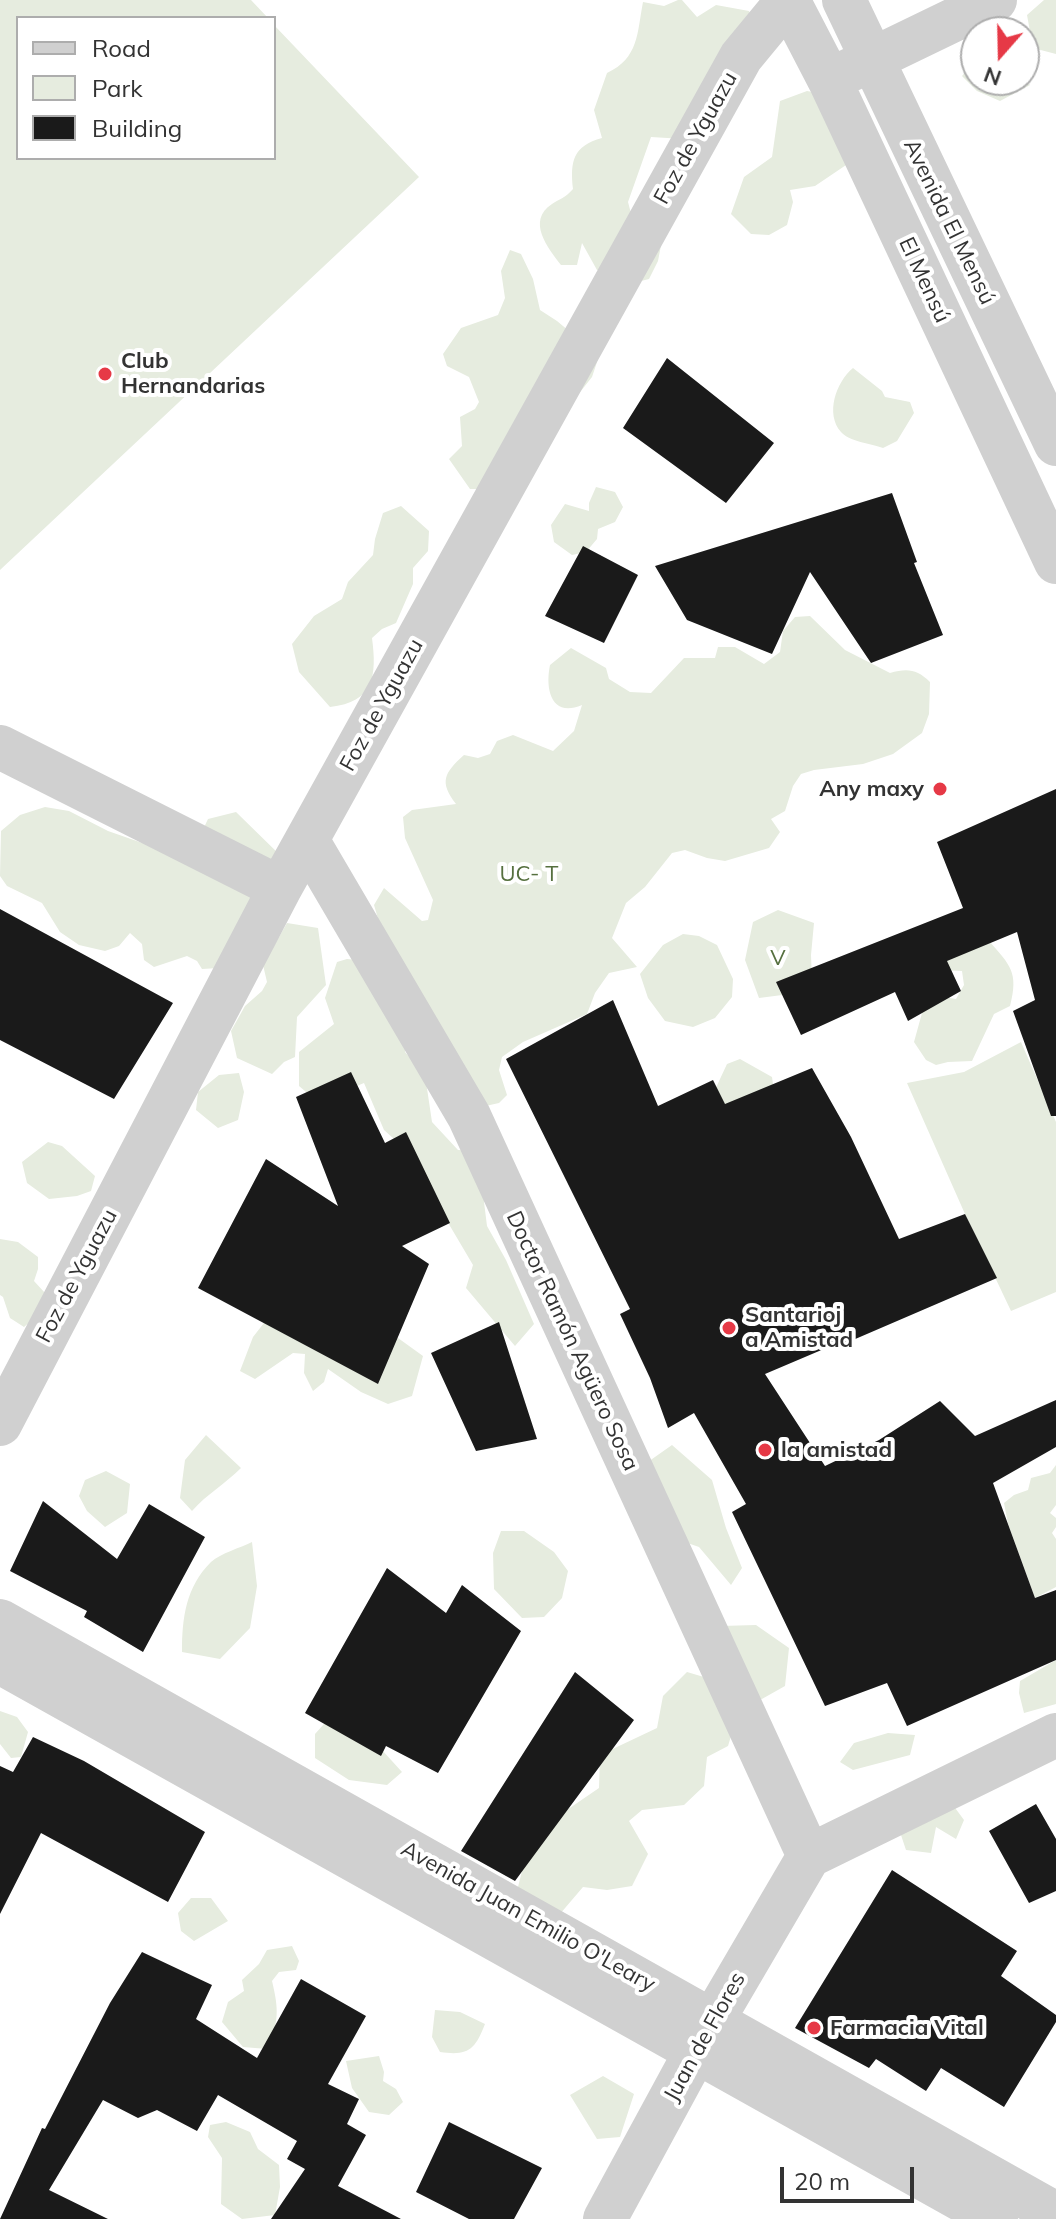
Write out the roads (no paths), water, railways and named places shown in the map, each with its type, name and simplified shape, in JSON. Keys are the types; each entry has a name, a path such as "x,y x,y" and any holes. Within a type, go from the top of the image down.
{"street":[{"name":"El Mensú","path":"788,0 830,81 1056,562"},
{"name":"Foz de Yguazu","path":"0,1424 280,888 741,57 788,0"},
{"name":"Avenida El Mensú","path":"844,0 1056,444"},
{"path":"830,81 995,0"},
{"path":"0,747 280,888"},
{"name":"Doctor Ramón Agüero Sosa","path":"307,840 469,1116 809,1856"},
{"name":"Avenida Juan Emilio O'Leary","path":"0,1621 705,2035 996,2219"},
{"name":"Avenida Juan Emilio O'Leary","path":"0,1662 705,2035 1056,2214"},
{"path":"809,1856 1056,1735"},
{"name":"Juan de Flores","path":"605,2219 705,2035 809,1856"}],"place":[{"name":"Club Hernandarias","path":"105,374"},
{"name":"Any maxy","path":"940,789"},
{"name":"Santarioj a Amistad","path":"729,1328"},
{"name":"la amistad","path":"765,1450"},
{"name":"Farmacia Vital","path":"814,2028"}],"park label":[{"name":"UC- T","path":"529,874"},
{"name":"V","path":"778,958"}]}
